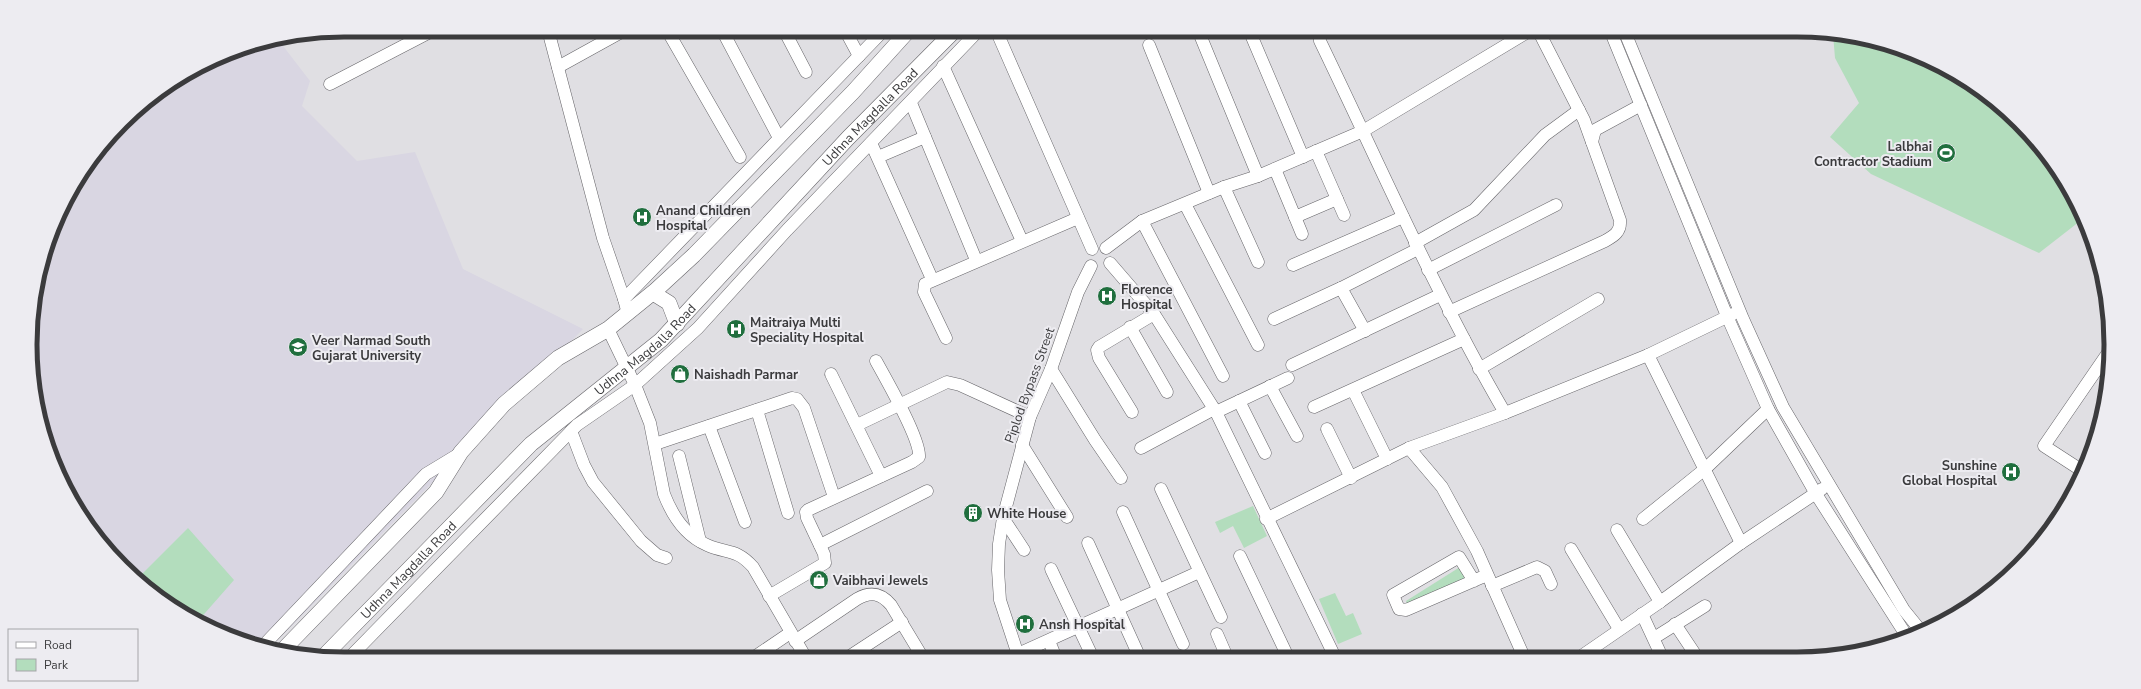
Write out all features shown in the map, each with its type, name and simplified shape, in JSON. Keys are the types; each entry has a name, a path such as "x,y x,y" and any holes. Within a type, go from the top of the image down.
{"main road":[{"path":"287,646 436,492 461,452 481,427 534,377 558,358 608,330 694,256 853,92 903,37"},
{"name":"Udhna Magdalla Road","path":"330,651 531,444 661,340 848,138 947,37"},
{"path":"653,292 669,303 677,324"}],"street":[{"path":"330,84 421,37"},
{"path":"550,37 603,238 628,314"},
{"path":"558,67 604,37"},
{"path":"671,37 740,157"},
{"path":"726,37 779,138"},
{"path":"788,37 806,72"},
{"path":"850,37 859,56"},
{"path":"624,299 877,37"},
{"path":"355,652 571,431 635,384 698,328 787,230 911,103 943,66 972,37"},
{"path":"999,37 1092,249"},
{"path":"1201,37 1258,176"},
{"path":"1252,37 1303,157"},
{"path":"1320,37 1320,41 1440,295 1479,369 1505,413"},
{"path":"1106,248 1142,221 1224,187 1258,176 1363,131 1519,37"},
{"path":"1450,312 1605,241 1617,233 1620,220 1592,142 1579,110 1542,37"},
{"path":"1613,37 1727,316 1768,409 1816,494 1904,633"},
{"path":"1627,37 1739,311 1783,407 1828,485 1904,610 1918,627"},
{"path":"1148,45 1209,193"},
{"path":"943,66 1022,241"},
{"path":"911,103 976,260"},
{"path":"1592,142 1596,130 1641,106"},
{"path":"1274,319 1341,288 1416,246 1474,210 1545,135 1579,110"},
{"path":"878,157 925,137"},
{"path":"871,143 932,279"},
{"path":"1316,151 1344,215"},
{"path":"1275,169 1302,234"},
{"path":"1224,187 1258,262"},
{"path":"1295,217 1337,199"},
{"path":"1185,204 1258,345"},
{"path":"1428,270 1556,206"},
{"path":"1293,265 1403,217"},
{"path":"946,338 924,292 925,284 932,279 976,260 1078,218"},
{"path":"1142,221 1223,376"},
{"path":"1110,263 1101,269 1091,266 1088,255 1092,249 1099,246 1106,248 1110,255 1110,263 1154,314 1215,410 1266,519 1332,652"},
{"name":"Piplod Bypass Street","path":"1018,652 1000,600 998,557 1003,518 1030,417 1051,369 1078,292 1091,266"},
{"path":"1341,288 1365,330"},
{"path":"1292,365 1440,295"},
{"path":"1479,369 1598,299"},
{"path":"1266,519 1409,448 1505,413 1648,355 1739,311"},
{"path":"1132,412 1099,358 1097,350 1099,347 1154,314"},
{"path":"1130,328 1167,392"},
{"path":"608,330 626,369 635,384 650,423 664,494 668,505 684,528 707,546 744,556 753,567 802,652"},
{"path":"1314,408 1464,339"},
{"path":"1648,355 1741,543"},
{"path":"2078,468 2044,446 2103,360"},
{"path":"769,596 822,566 826,559 806,512 814,505 912,462 919,457 918,447 900,405 876,361"},
{"path":"1051,369 1095,440 1122,478"},
{"path":"831,374 857,424 881,476"},
{"path":"1141,448 1215,410 1239,401 1288,378"},
{"path":"857,424 900,405 941,384 953,383 1030,417"},
{"path":"1270,386 1297,436"},
{"path":"1353,390 1387,459"},
{"path":"655,444 792,398 797,399 802,403 834,497"},
{"path":"1239,401 1266,453"},
{"path":"1643,519 1705,469 1768,409"},
{"path":"757,410 788,513"},
{"path":"709,426 744,522"},
{"path":"1327,429 1351,478"},
{"path":"571,431 584,465 593,482 641,541 657,555 666,558"},
{"path":"1022,445 1067,517"},
{"path":"1409,448 1442,488 1477,552 1522,652"},
{"path":"266,642 426,474 461,452"},
{"path":"679,456 700,541"},
{"path":"1587,652 1660,602 1741,543 1828,485"},
{"path":"1161,489 1221,617"},
{"path":"820,545 927,491"},
{"path":"1123,512 1183,644"},
{"path":"1003,518 1024,550"},
{"path":"1617,530 1660,602"},
{"path":"1088,543 1137,652"},
{"path":"1571,549 1619,630"},
{"path":"1240,556 1286,652"},
{"path":"1474,581 1463,560 1459,557 1393,595 1399,609 1403,611 1474,581 1490,581 1537,568 1545,571 1551,584"},
{"path":"1051,569 1090,652"},
{"path":"1027,652 1199,572"},
{"path":"764,652 857,598 871,593 876,593 887,600 902,622 919,652"},
{"path":"1654,638 1705,606"},
{"path":"1642,614 1660,652"},
{"path":"856,652 902,622"},
{"path":"1675,624 1694,652"},
{"path":"1216,634 1225,652"},
{"path":"1049,641 1054,652"}],"shaded area":[{"name":"Veer Narmad South Gujarat University","path":"281,44 310,81 302,106 357,161 415,152 463,269 583,329 274,644 227,629 191,611 142,576 113,547 101,532 78,498 60,462 53,443 43,404 37,344 43,285 47,265 60,227 78,191 113,142 142,113 191,78 227,60 265,47"}],"green space":[{"name":"Lalbhai Contractor Stadium","path":"1833,40 1876,47 1914,60 1950,78 1967,89 1999,113 2028,142 2063,191 2079,222 2039,253 1871,174 1830,137 1859,103 1835,58"},
{"path":"1253,506 1267,536 1244,548 1233,526 1220,533 1215,522"},
{"path":"188,528 234,580 202,617 174,600 141,575"},
{"path":"1460,567 1466,581 1410,611 1406,601"},
{"path":"1335,593 1346,616 1353,613 1362,634 1338,644 1319,599"}],"place":[{"name":"Lalbhai Contractor Stadium","path":"1946,153"},
{"name":"Anand Children Hospital","path":"642,217"},
{"name":"Florence Hospital","path":"1107,296"},
{"name":"Maitraiya Multi Speciality Hospital","path":"736,329"},
{"name":"Veer Narmad South Gujarat University","path":"298,347"},
{"name":"Naishadh Parmar","path":"680,374"},
{"name":"Sunshine Global Hospital","path":"2011,472"},
{"name":"White House","path":"973,513"},
{"name":"Vaibhavi Jewels","path":"819,580"},
{"name":"Ansh Hospital","path":"1025,624"}]}
